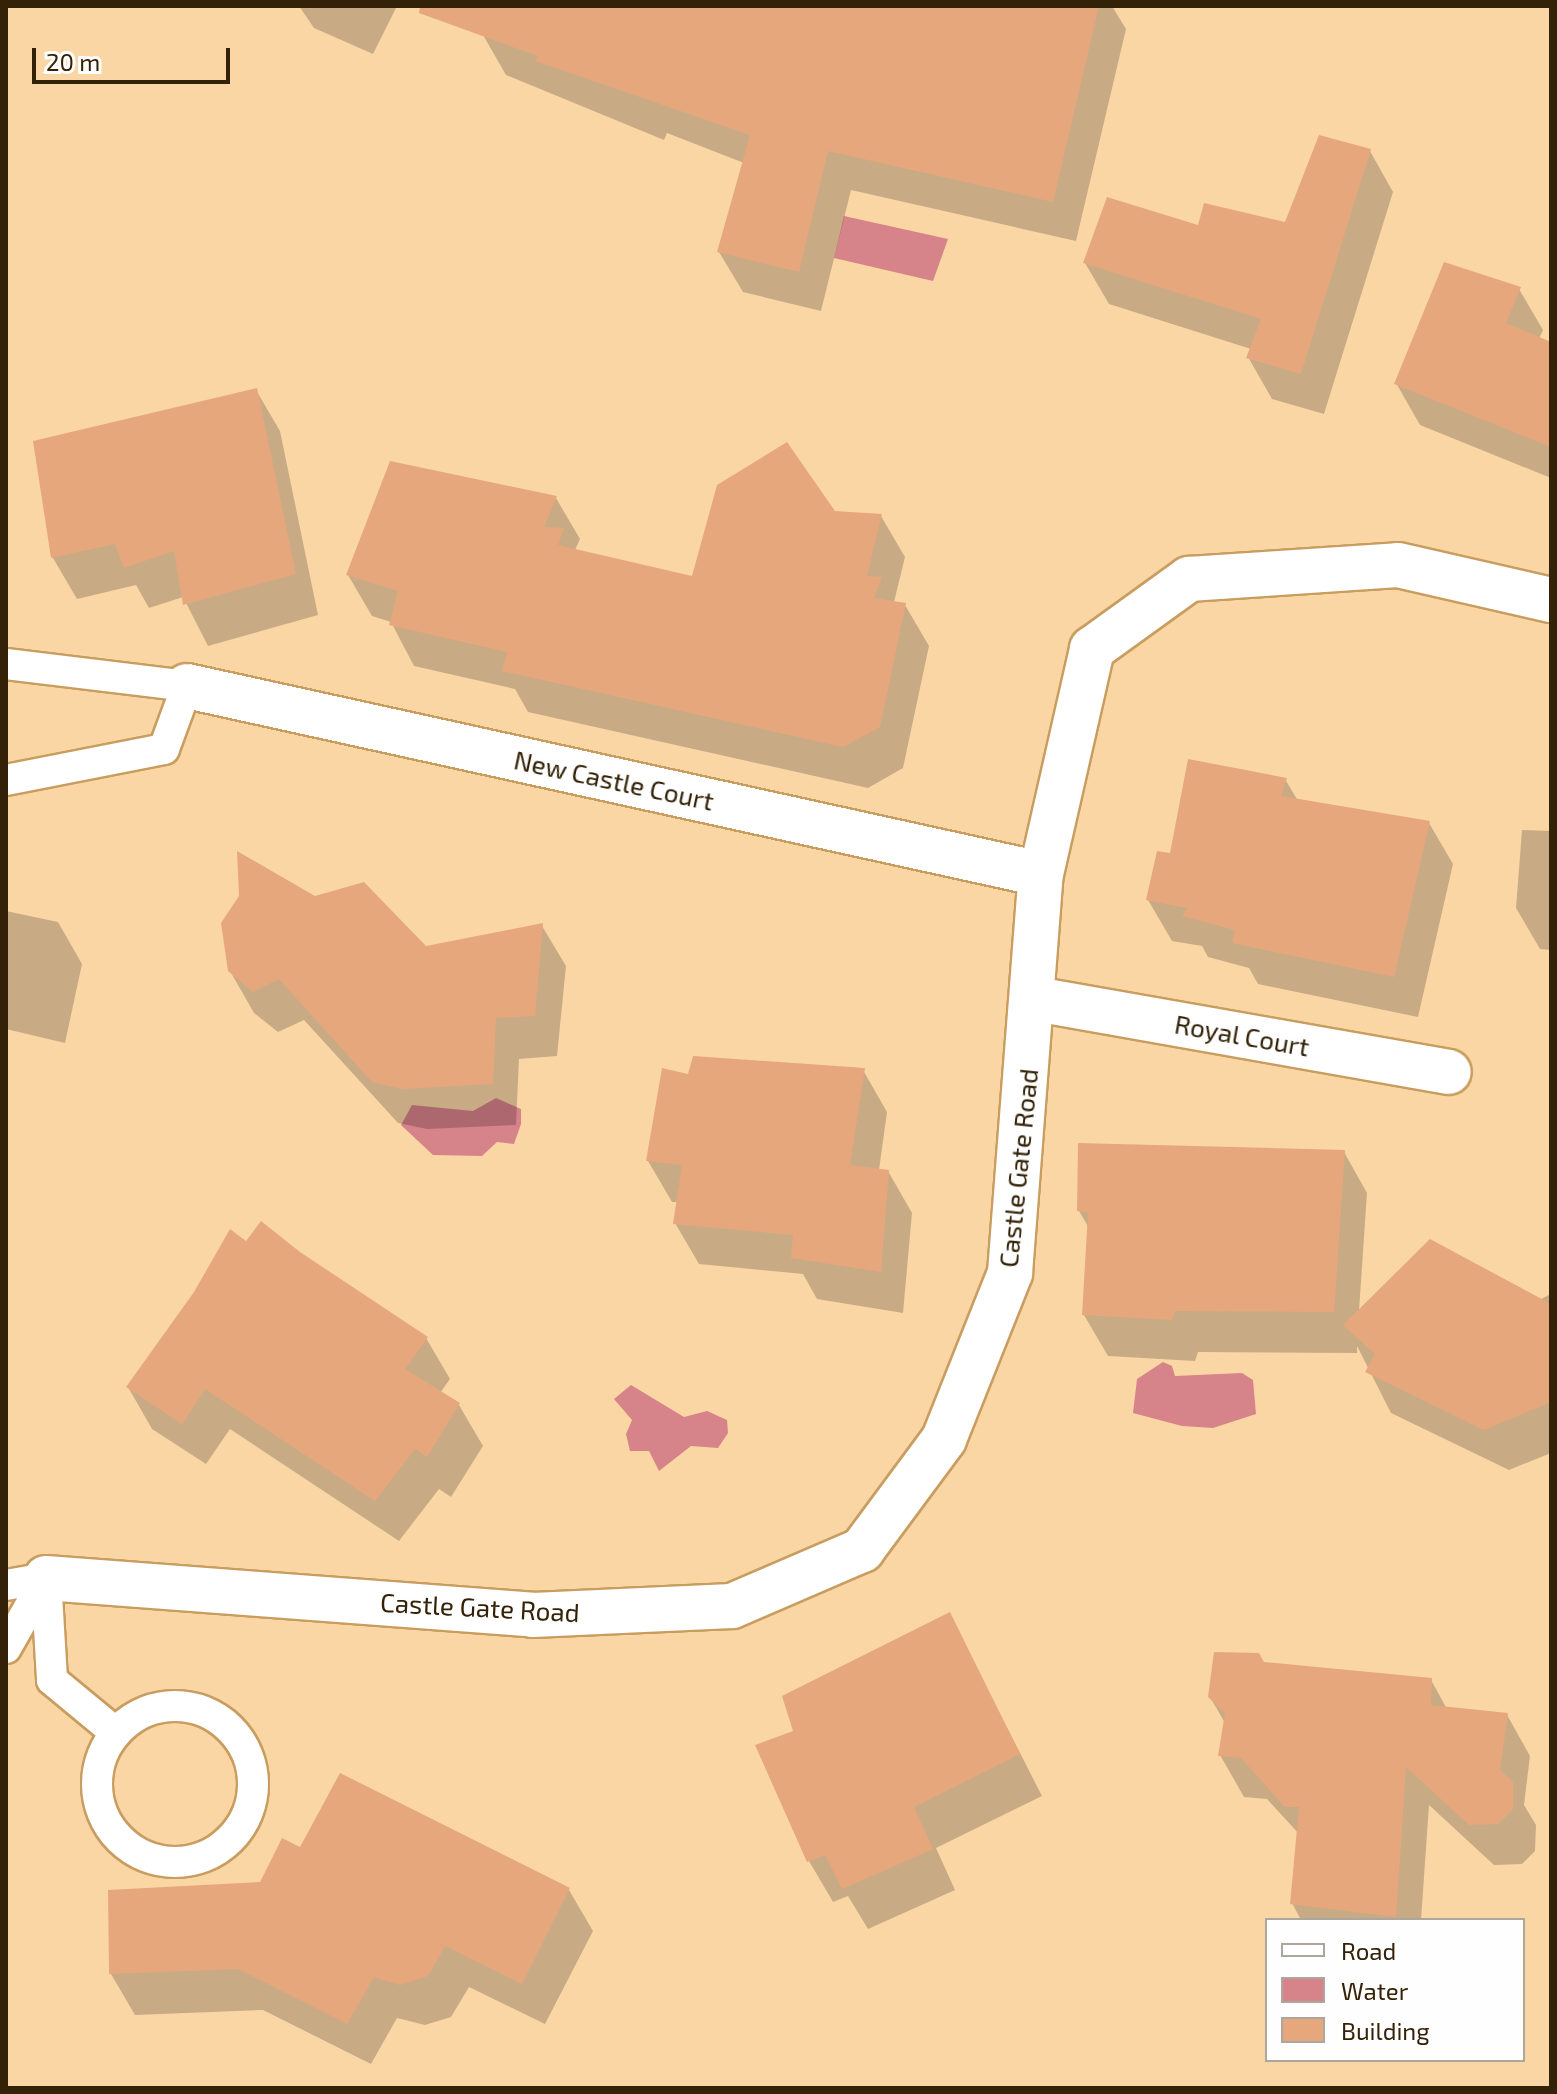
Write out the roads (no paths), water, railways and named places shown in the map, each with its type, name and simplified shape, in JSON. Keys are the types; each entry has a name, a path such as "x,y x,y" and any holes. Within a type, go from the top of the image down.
{"street":[{"name":"Castle Gate Road","path":"26,1582 533,1615 732,1606 862,1550 944,1439 1010,1273 1035,999 1041,874 1092,649 1189,579 1398,565 1551,600"},
{"name":"New Castle Court","path":"187,686 1041,874"},
{"name":"Royal Court","path":"1035,999 1449,1072"}],"lane":[{"path":"6,664 187,686 164,749 6,780"},
{"path":"6,1648 26,1582"},
{"path":"26,1582 52,1680 116,1733"},
{"path":"182,1705 207,1711 227,1725 252,1768 253,1793 232,1838 210,1854 184,1862 157,1860 132,1849 112,1830 100,1806 102,1755 116,1733 157,1707 182,1705"}],"water":[{"path":"844,216 948,239 933,281 834,258"},
{"path":"496,1098 521,1109 521,1124 514,1144 497,1142 482,1156 433,1155 401,1125 412,1105 473,1111"},
{"path":"1163,1362 1172,1366 1175,1376 1242,1373 1253,1380 1256,1414 1213,1428 1182,1426 1133,1413 1137,1379"},
{"path":"631,1385 684,1417 707,1411 727,1420 728,1433 718,1448 691,1446 659,1471 649,1451 630,1451 626,1434 632,1420 614,1399"}]}
